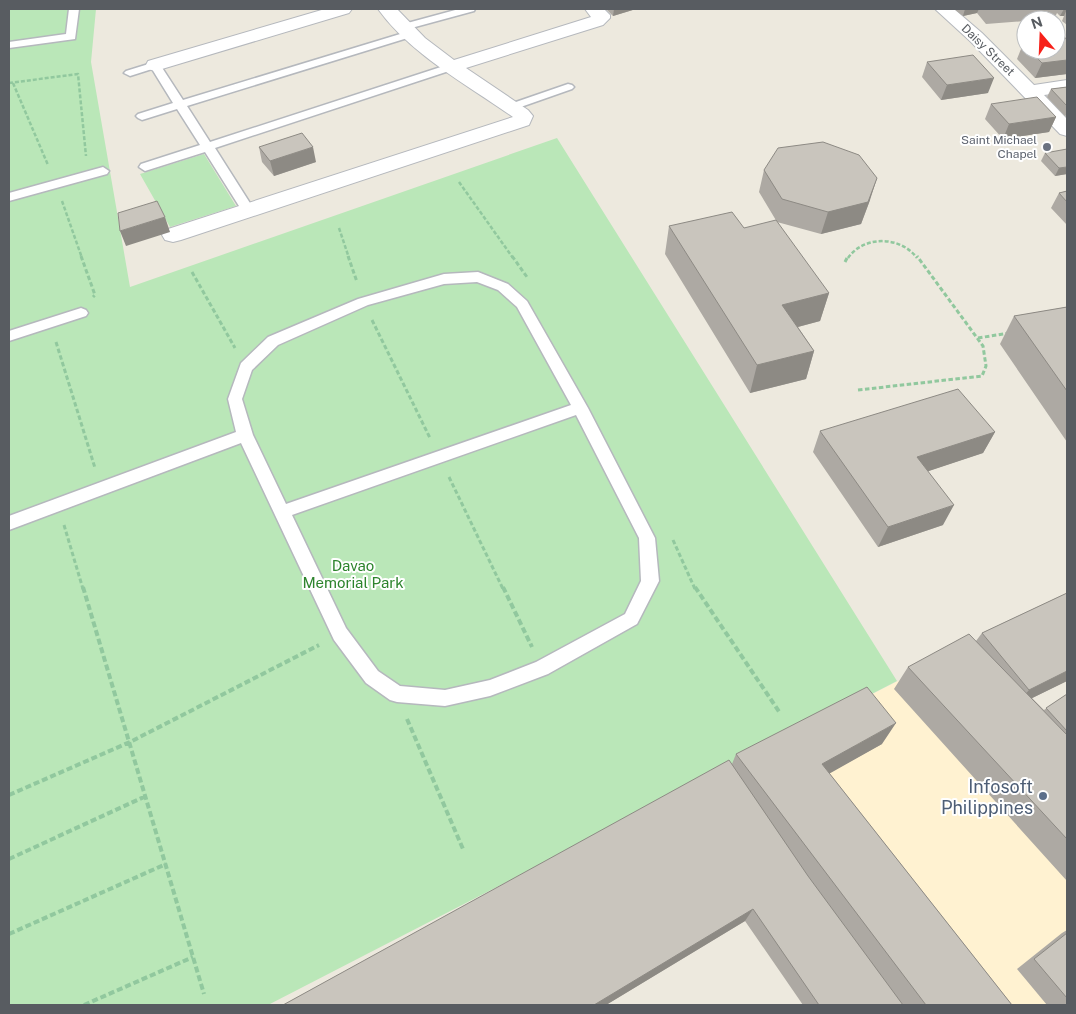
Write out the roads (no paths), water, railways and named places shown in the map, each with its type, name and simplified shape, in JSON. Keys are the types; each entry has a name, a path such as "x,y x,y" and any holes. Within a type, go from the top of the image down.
{"street":[{"path":"155,65 343,9"},
{"path":"173,235 522,120 523,116 511,107 451,67 407,30 387,9"},
{"path":"451,67 597,22 601,16 594,9"},
{"name":"Daisy Street","path":"944,9 976,37 1067,130"},
{"path":"1031,92 1067,86"}],"lane":[{"path":"9,45 71,37 74,9"},
{"path":"142,116 470,9"},
{"path":"130,73 155,65 249,211"},
{"path":"145,167 451,67"},
{"path":"511,107 568,87"},
{"path":"9,197 103,171"},
{"path":"478,277 503,287 522,304 580,408 647,538 650,581 631,619 542,668 490,688 445,698 396,694 372,677 340,634 246,435 235,399 246,367 272,341 355,306 444,279 478,277"},
{"path":"9,336 81,313"},
{"path":"282,512 580,408"},
{"path":"9,523 101,487 246,435"}],"place":[{"name":"Saint Michael Chapel","path":"1047,147"},
{"name":"Infosoft Philippines","path":"1043,796"}],"park label":[{"name":"Davao Memorial Park","path":"353,574"}]}
